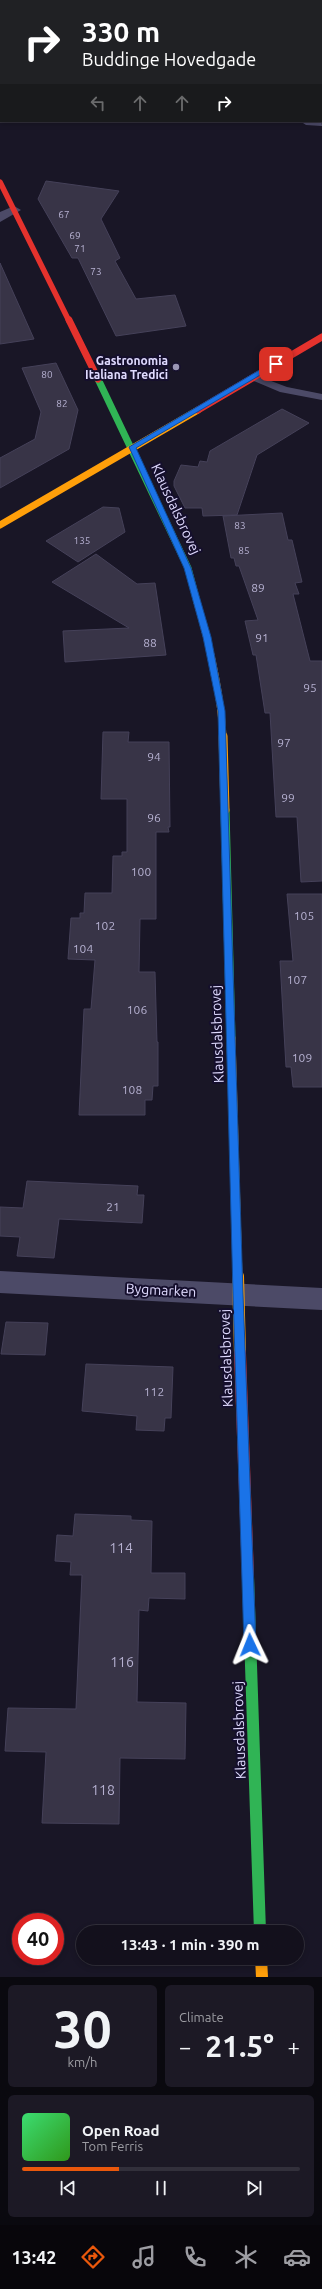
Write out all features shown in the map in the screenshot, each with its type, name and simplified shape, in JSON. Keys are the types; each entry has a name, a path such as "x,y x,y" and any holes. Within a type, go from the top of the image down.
{"street":[{"name":"Klausdalsbrovej","path":"0,182 132,447 188,568 207,637 222,711 238,1294 260,1925"},
{"path":"0,218 14,210"},
{"path":"0,525 322,337"},
{"name":"Bygmarken","path":"0,1282 322,1299"},
{"path":"261,1965 262,1977"}],"lane":[{"path":"252,377 284,390 322,397"}],"building":[{"path":"46,181 119,191 101,219 120,258 115,261 136,299 175,295 186,326 116,336 78,258 72,258 38,199"},
{"path":"0,263 34,339 0,344"},
{"path":"56,363 78,410 69,449 0,488 0,458 35,439 41,412 22,368"},
{"path":"282,409 309,423 257,455 237,515 203,516 202,508 185,508 174,486 174,481 181,465 198,467 200,461 207,462 210,451"},
{"path":"103,507 119,508 125,532 78,562 46,541"},
{"path":"282,513 288,540 292,540 302,582 295,583 299,594 293,594 310,661 322,661 322,881 301,882 297,817 276,817 270,713 265,713 256,655 253,655 245,621 258,620 239,566 236,566 234,558 231,558 223,516"},
{"path":"96,554 137,584 155,583 166,655 65,662 63,631 129,628 52,582"},
{"path":"103,732 129,732 128,742 169,742 170,827 168,827 169,832 156,832 156,919 140,919 139,972 155,972 158,1042 158,1086 153,1086 152,1100 145,1100 145,1115 79,1115 84,1009 91,1009 95,960 68,959 71,918 80,918 80,913 84,913 85,893 112,893 113,856 122,856 122,852 127,852 127,799 101,799"},
{"path":"287,894 322,894 322,1087 293,1087 291,1067 286,1067 280,961 293,961"},
{"path":"27,1181 138,1186 137,1195 144,1195 142,1223 59,1219 54,1258 17,1256 20,1237 0,1236 0,1207 23,1208"},
{"path":"6,1322 48,1323 45,1355 1,1354"},
{"path":"86,1364 173,1367 171,1418 165,1418 164,1431 136,1430 137,1416 82,1411"},
{"path":"75,1514 131,1516 131,1520 152,1521 151,1573 185,1573 185,1599 149,1598 148,1611 139,1610 137,1702 186,1703 185,1759 120,1758 119,1824 42,1823 46,1752 5,1751 8,1708 76,1709 82,1575 70,1575 71,1562 55,1561 57,1535 73,1536"}],"traffic: fast":[{"path":"98,379 188,568 197,602"},
{"path":"225,810 231,1038"},
{"path":"248,1576 260,1925"}],"traffic: slow":[{"path":"0,525 198,410"},
{"path":"197,602 207,637 222,711 225,810"},
{"path":"231,1038 240,1353"},
{"path":"261,1965 262,1977"}],"traffic: jam":[{"path":"0,182 98,379"},
{"path":"198,410 322,337"},
{"path":"240,1353 248,1576"}],"place":[{"name":"Gastronomia Italiana Tredici","path":"176,367"}],"route":[{"path":"250,1645 238,1294 222,711 207,637 188,568 132,447 276,364"}]}
